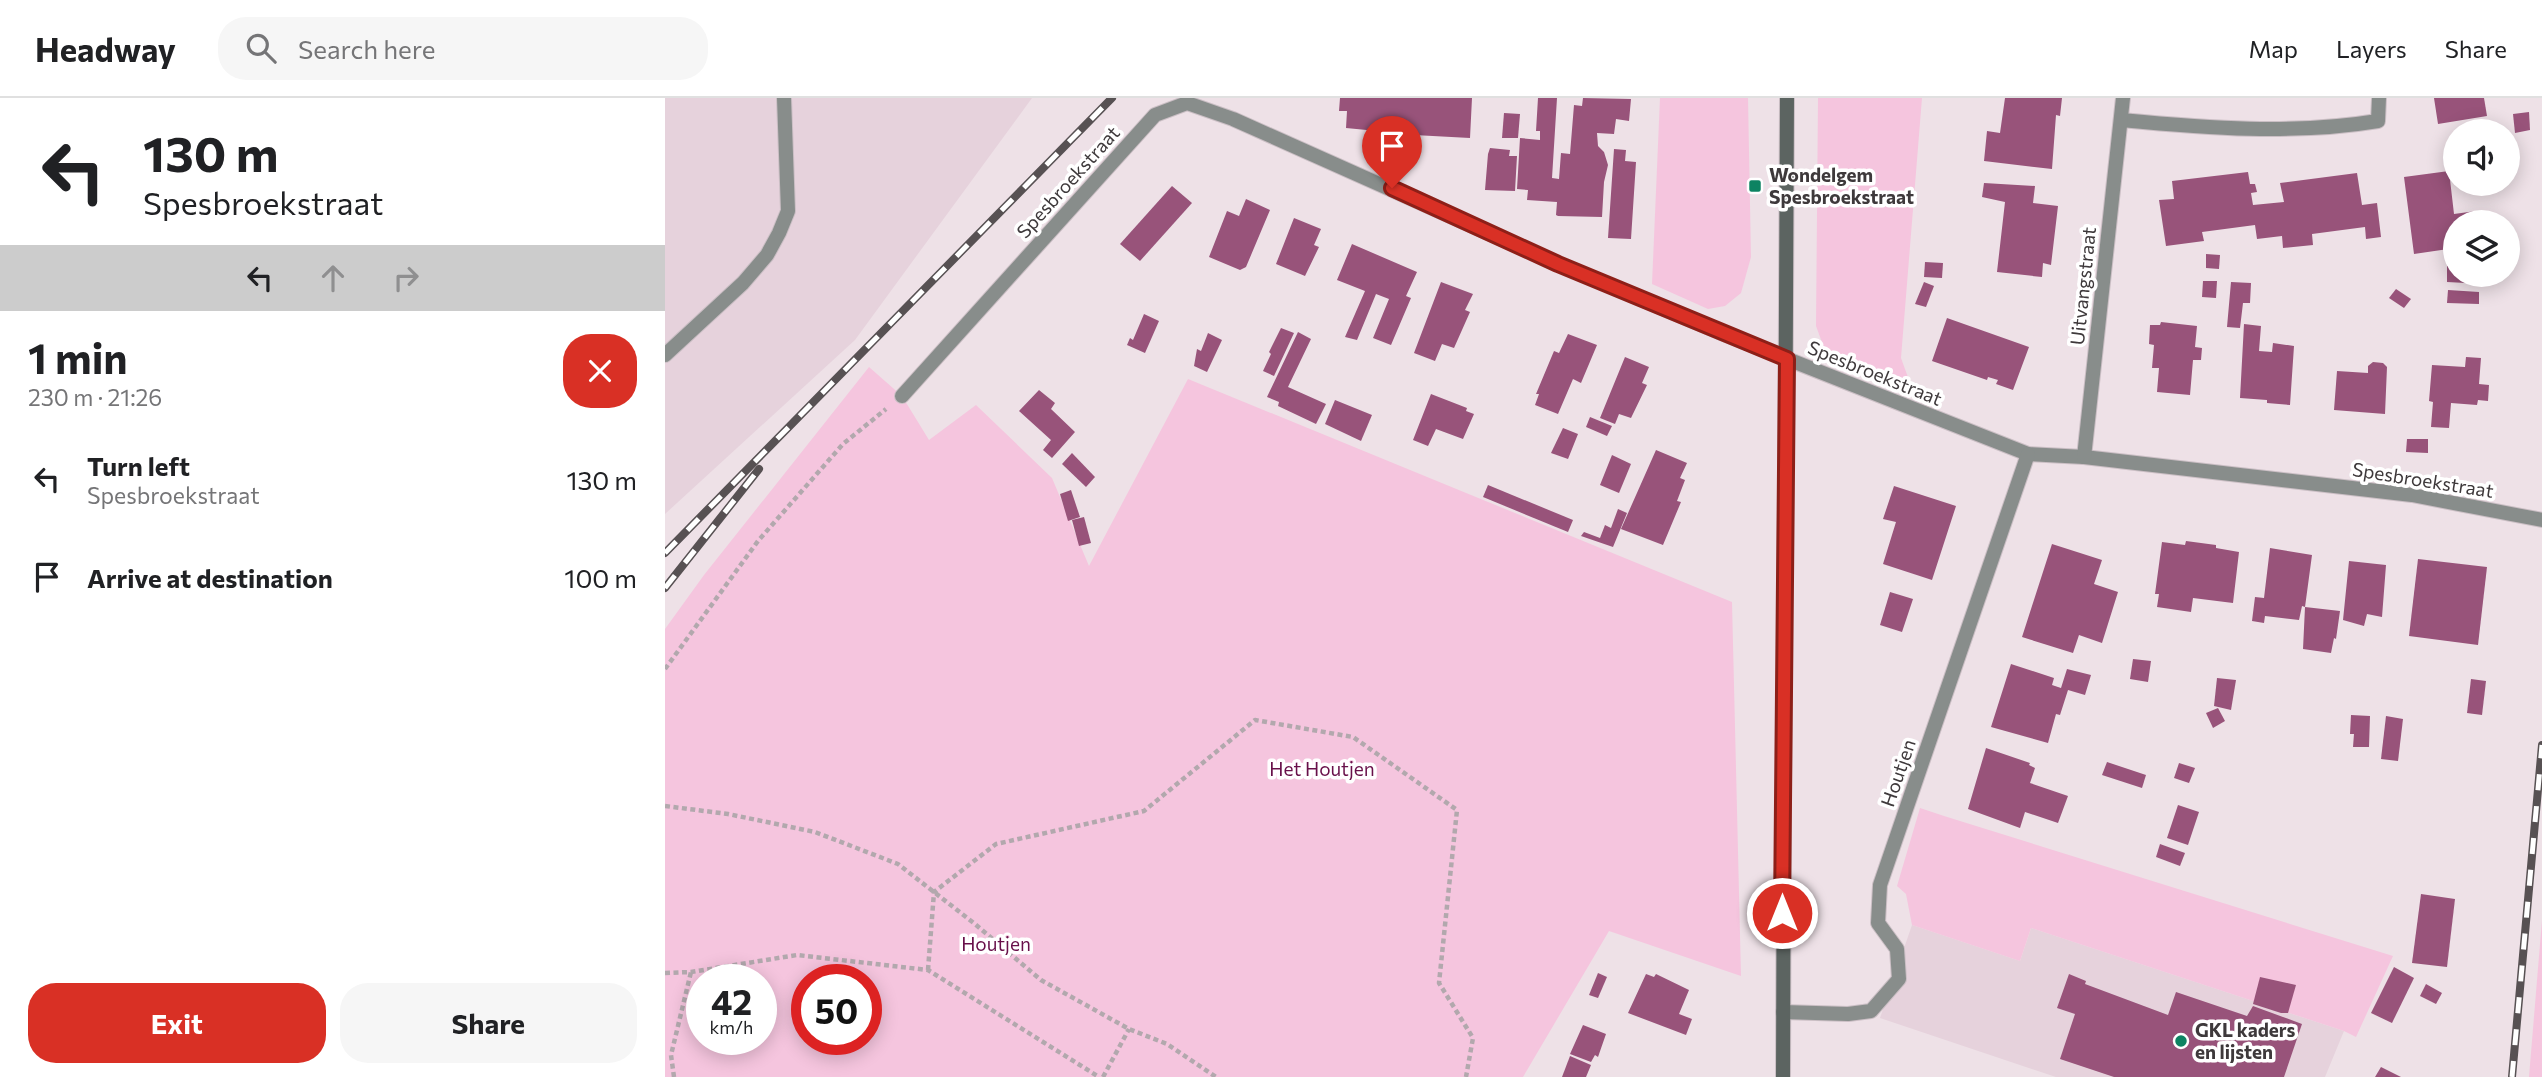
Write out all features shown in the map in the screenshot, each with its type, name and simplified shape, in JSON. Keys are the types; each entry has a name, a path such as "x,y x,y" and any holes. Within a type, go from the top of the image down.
{"main road":[{"path":"1783,1077 1782,806 1787,98"}],"street":[{"path":"665,355 743,283 767,254 779,233 788,211 784,98"},
{"name":"Uitvangstraat","path":"2084,457 2123,98"},
{"path":"2121,120 2210,128 2340,127 2378,121 2379,98"},
{"name":"Spesbroekstraat","path":"902,396 1155,115 1187,103 1233,119 1558,264 1787,359 2028,454 2084,457 2419,496 2542,520"},
{"name":"Houtjen","path":"1783,1012 1848,1014 1871,1011 1899,979 1897,949 1878,923 1880,885 2028,454"}],"path":[{"path":"665,669 767,531 843,444 902,396"},
{"path":"928,970 934,892 996,844 1144,811 1255,720 1353,737 1457,810 1439,983 1473,1038 1467,1077"},
{"path":"665,806 728,814 814,832 898,864 1041,980 1129,1029 1167,1044 1216,1077"},
{"path":"741,964 797,955 928,970 1101,1077 1129,1029"},
{"path":"665,973 686,972"},
{"path":"674,1077 671,1055 686,993"}],"shaded area":[{"path":"665,98 1032,98 855,340 665,514"},
{"path":"1912,925 2020,961 2031,928 2344,1031 2325,1077 2056,1077 1880,1018"}],"green space":[{"path":"1660,98 1748,98 1751,257 1741,293 1725,306 1708,309 1652,284"},
{"path":"1818,98 1922,98 1901,358 1914,394 1849,370 1827,356 1816,326"},
{"name":"Het Houtjen","path":"869,367 902,396 929,440 976,405 1052,478 1089,566 1188,379 1732,602 1741,976 1609,931 1523,1077 665,1077 665,629 704,575"},
{"path":"1920,808 2393,956 2356,1037 2031,928 2020,961 1912,925 1906,894 1897,886"},
{"path":"2542,920 2542,1077 2529,1077"}],"building":[{"path":"1340,98 1472,98 1470,138 1377,133 1346,128 1347,111 1339,111"},
{"path":"1538,98 1557,98 1552,178 1559,179 1561,153 1570,154 1574,105 1582,106 1583,98 1631,99 1629,121 1616,119 1614,134 1597,133 1598,146 1604,152 1608,165 1602,217 1558,216 1557,202 1527,200 1528,190 1517,189 1520,138 1540,140 1540,131 1536,131"},
{"path":"2005,98 2062,98 2060,116 2056,115 2052,169 1984,161 1987,131 2000,133"},
{"path":"2434,98 2484,98 2487,116 2443,119 2443,123 2438,124"},
{"path":"2529,112 2530,130 2520,132 2520,119 2514,119 2513,114"},
{"path":"1504,113 1520,114 1518,138 1502,138"},
{"path":"1490,148 1510,150 1509,156 1517,156 1515,191 1485,190"},
{"path":"1614,149 1626,150 1625,161 1636,162 1631,239 1608,238"},
{"path":"2248,172 2250,184 2255,184 2257,192 2251,193 2253,205 2284,202 2280,183 2357,173 2362,205 2377,203 2381,237 2366,239 2365,227 2312,234 2313,245 2283,248 2282,236 2257,239 2255,225 2202,232 2204,241 2166,246 2159,200 2174,199 2172,181"},
{"path":"2443,172 2443,196 2452,196 2454,210 2443,210 2443,250 2414,254 2404,177"},
{"path":"1984,183 2035,186 2033,203 2058,206 2051,265 2043,263 2042,277 1997,272 2005,202 1982,197"},
{"path":"1172,186 1192,203 1140,261 1120,244"},
{"path":"1246,199 1270,210 1246,267 1240,270 1209,257 1227,211 1239,216"},
{"path":"1294,218 1321,229 1314,245 1319,247 1305,276 1276,264"},
{"path":"1352,244 1417,272 1406,296 1411,298 1391,345 1373,338 1389,299 1376,294 1357,340 1345,337 1365,291 1337,280"},
{"path":"2206,254 2220,255 2219,269 2206,268"},
{"path":"1925,262 1943,263 1942,278 1924,277"},
{"path":"2203,281 2217,281 2216,298 2202,297"},
{"path":"1441,282 1473,294 1465,310 1470,312 1454,348 1442,344 1435,361 1414,353"},
{"path":"1924,282 1934,286 1926,307 1915,304"},
{"path":"2231,282 2251,283 2250,303 2243,303 2240,328 2227,327"},
{"path":"2396,289 2411,299 2404,308 2389,298"},
{"path":"2448,290 2479,292 2479,304 2447,303"},
{"path":"1144,314 1159,321 1145,353 1127,345 1130,338 1133,340"},
{"path":"1947,318 2029,347 2013,390 1996,384 1998,380 1988,377 1987,380 1932,361"},
{"path":"2161,322 2197,326 2195,347 2202,348 2201,360 2193,360 2190,395 2157,392 2159,368 2152,368 2154,345 2149,344 2150,325 2160,325"},
{"path":"2244,324 2261,326 2259,351 2272,352 2273,343 2294,346 2290,405 2240,398"},
{"path":"1281,328 1294,333 1274,376 1263,371"},
{"path":"1298,332 1311,339 1288,387 1326,404 1316,424 1278,406 1279,402 1267,397"},
{"path":"1208,333 1222,340 1207,372 1194,366 1197,349 1201,351"},
{"path":"1568,334 1597,345 1581,383 1573,379 1558,414 1535,405 1539,394 1536,394 1554,351 1559,353"},
{"path":"1625,357 1649,367 1642,383 1647,385 1631,418 1619,414 1615,424 1600,418"},
{"path":"2466,357 2481,358 2479,384 2489,385 2488,401 2478,400 2477,405 2451,403 2449,428 2431,427 2433,402 2429,401 2432,365 2465,367"},
{"path":"2373,362 2383,363 2387,367 2385,414 2334,410 2337,371 2368,373 2368,366"},
{"path":"1039,390 1055,403 1051,409 1075,432 1052,458 1043,450 1051,440 1019,411"},
{"path":"1431,394 1467,408 1466,411 1474,414 1463,439 1436,429 1428,446 1413,440"},
{"path":"1335,400 1372,415 1361,441 1325,424"},
{"path":"1590,417 1612,426 1607,436 1586,427"},
{"path":"1563,428 1578,434 1568,459 1551,453"},
{"path":"2407,439 2428,439 2428,453 2406,452"},
{"path":"1656,450 1687,463 1680,478 1685,480 1677,501 1681,502 1663,545 1621,529"},
{"path":"1072,453 1095,477 1086,487 1062,464"},
{"path":"1612,455 1631,464 1619,493 1600,485"},
{"path":"1488,485 1573,520 1568,532 1483,497"},
{"path":"1894,486 1956,506 1932,580 1883,564 1896,522 1883,519"},
{"path":"1071,490 1080,517 1068,521 1060,494"},
{"path":"1618,509 1627,513 1613,547 1581,536 1584,532 1600,538 1605,525 1611,528"},
{"path":"1084,517 1091,543 1079,546 1072,520"},
{"path":"2186,541 2216,545 2216,548 2239,552 2233,603 2193,598 2191,612 2157,607 2159,594 2155,594 2162,542 2185,545"},
{"path":"2052,544 2102,560 2094,584 2118,592 2102,643 2079,635 2073,653 2022,637"},
{"path":"2270,548 2312,555 2305,607 2302,606 2299,620 2265,616 2264,623 2252,621 2255,597 2264,598"},
{"path":"2418,559 2487,567 2478,645 2409,636"},
{"path":"2349,561 2386,565 2382,617 2367,614 2364,626 2343,620"},
{"path":"1890,592 1913,599 1902,632 1880,625"},
{"path":"2305,607 2340,611 2331,653 2303,649"},
{"path":"2133,659 2151,661 2148,682 2130,679"},
{"path":"2011,664 2054,678 2052,685 2061,688 2067,669 2091,675 2085,695 2068,690 2060,715 2056,714 2048,743 1991,727"},
{"path":"2217,678 2236,680 2231,710 2214,706"},
{"path":"2471,679 2486,681 2482,715 2467,713"},
{"path":"2218,708 2225,721 2213,728 2206,713"},
{"path":"2351,715 2370,716 2369,747 2353,747 2354,734 2350,734"},
{"path":"2386,716 2403,719 2398,761 2381,759"},
{"path":"1986,748 2030,763 2029,765 2035,768 2030,783 2068,796 2058,823 2025,812 2020,828 1968,809"},
{"path":"2107,762 2146,775 2142,788 2102,775"},
{"path":"2179,763 2195,768 2189,783 2174,778"},
{"path":"2178,805 2199,812 2188,845 2167,838"},
{"path":"2160,844 2185,853 2180,866 2156,857"},
{"path":"2421,894 2455,899 2447,967 2412,963"},
{"path":"2394,967 2414,978 2392,1023 2371,1013"},
{"path":"1598,973 1607,977 1598,998 1589,995"},
{"path":"1646,974 1654,977 1656,974 1689,990 1679,1014 1692,1019 1686,1035 1628,1013"},
{"name":"GKL kaders en lijsten","path":"2069,974 2086,981 2085,984 2168,1015 2176,992 2247,1016 2253,1006 2302,1024 2284,1077 2114,1077 2060,1059 2075,1014 2057,1008"},
{"path":"2260,977 2296,985 2288,1013 2253,1004"},
{"path":"2426,984 2442,993 2436,1004 2420,996"},
{"path":"1583,1025 1606,1034 1598,1057 1595,1055 1591,1062 1570,1054"},
{"path":"1570,1056 1591,1065 1586,1077 1562,1077"},
{"path":"2381,1067 2401,1077 2375,1077"}],"railway":[{"path":"665,553 1112,98"},
{"path":"665,588 759,469"},
{"path":"2512,1077 2542,745"}],"place":[{"name":"Wondelgem Spesbroekstraat","path":"1755,186"},
{"name":"GKL kaders en lijsten","path":"2181,1041"}],"route":[{"path":"1392,188 1558,264 1787,359 1782,913"}]}
